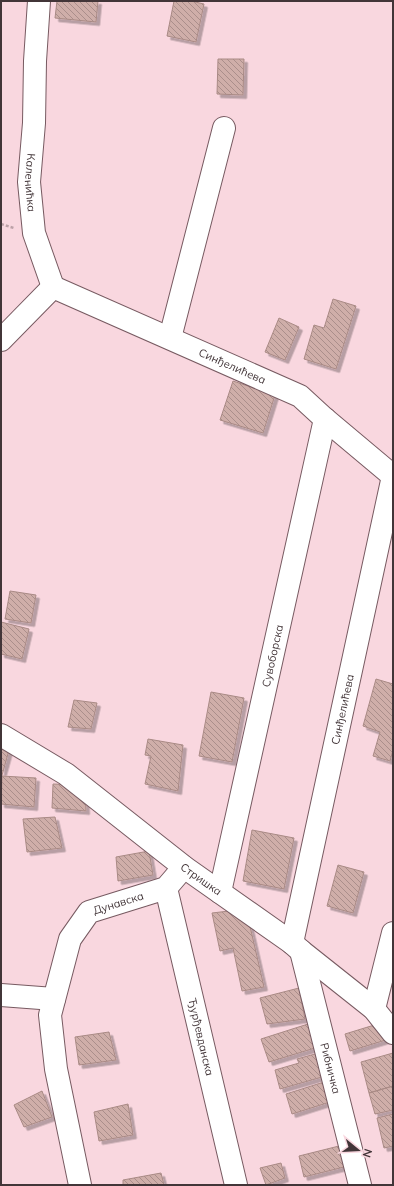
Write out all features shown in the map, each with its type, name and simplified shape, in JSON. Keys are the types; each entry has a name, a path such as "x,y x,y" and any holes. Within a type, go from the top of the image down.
{"street":[{"name":"Каленићка","path":"39,1 35,61 34,123 29,182 34,233 53,287"},
{"path":"170,338 224,128"},
{"name":"Синђелићева","path":"53,287 300,396 393,476 297,947"},
{"path":"1,340 53,287"},
{"name":"Сувоборска","path":"220,892 325,419"},
{"name":"Стришка","path":"1,735 66,774 184,867 297,947 374,1009 393,1033"},
{"path":"166,888 184,867"},
{"name":"Дунавска","path":"80,1185 56,1069 50,1015 70,939 89,912 166,888"},
{"name":"Ђурђевданска","path":"166,888 236,1185"},
{"path":"374,1009 393,933"},
{"name":"Рибничка","path":"297,947 360,1185"},
{"path":"1,995 54,999"}],"building":[{"path":"57,1 98,1 96,22 55,18"},
{"path":"174,1 191,1 204,4 196,42 167,36"},
{"path":"218,59 244,59 243,95 217,94"},
{"path":"333,299 356,306 336,369 304,359 314,325 324,328"},
{"path":"279,318 299,327 285,360 265,352"},
{"path":"233,381 275,395 263,433 220,420"},
{"path":"10,591 36,595 31,623 5,619"},
{"path":"1,622 29,629 22,659 1,654"},
{"path":"376,679 393,684 393,750 390,761 373,756 380,732 363,726"},
{"path":"211,692 244,698 232,762 199,756"},
{"path":"74,700 97,703 91,729 68,727"},
{"path":"148,739 183,745 178,791 145,784 151,756 145,755"},
{"path":"1,748 9,750 1,779"},
{"path":"2,776 36,778 34,807 1,804"},
{"path":"53,784 85,785 86,811 52,808"},
{"path":"55,817 62,848 27,852 23,819"},
{"path":"252,830 294,838 284,889 243,881"},
{"path":"149,851 153,875 118,881 116,857"},
{"path":"338,865 364,872 353,913 327,906"},
{"path":"246,909 264,987 242,991 233,948 220,951 212,913"},
{"path":"299,988 305,1019 267,1024 260,998"},
{"path":"384,1022 389,1039 350,1051 345,1034"},
{"path":"308,1024 315,1048 269,1062 261,1039"},
{"path":"109,1032 116,1060 79,1065 75,1037"},
{"path":"393,1053 393,1086 369,1093 361,1062"},
{"path":"315,1054 322,1077 280,1089 275,1070 299,1063 297,1059"},
{"path":"324,1082 330,1102 292,1114 286,1094"},
{"path":"393,1086 393,1110 375,1114 369,1093"},
{"path":"42,1091 52,1117 24,1127 14,1105"},
{"path":"128,1104 133,1135 99,1141 94,1112"},
{"path":"393,1114 393,1146 384,1148 377,1118"},
{"path":"343,1145 348,1166 304,1177 299,1156"},
{"path":"281,1163 285,1178 266,1185 260,1168"},
{"path":"161,1173 164,1185 123,1185 123,1180"}]}
